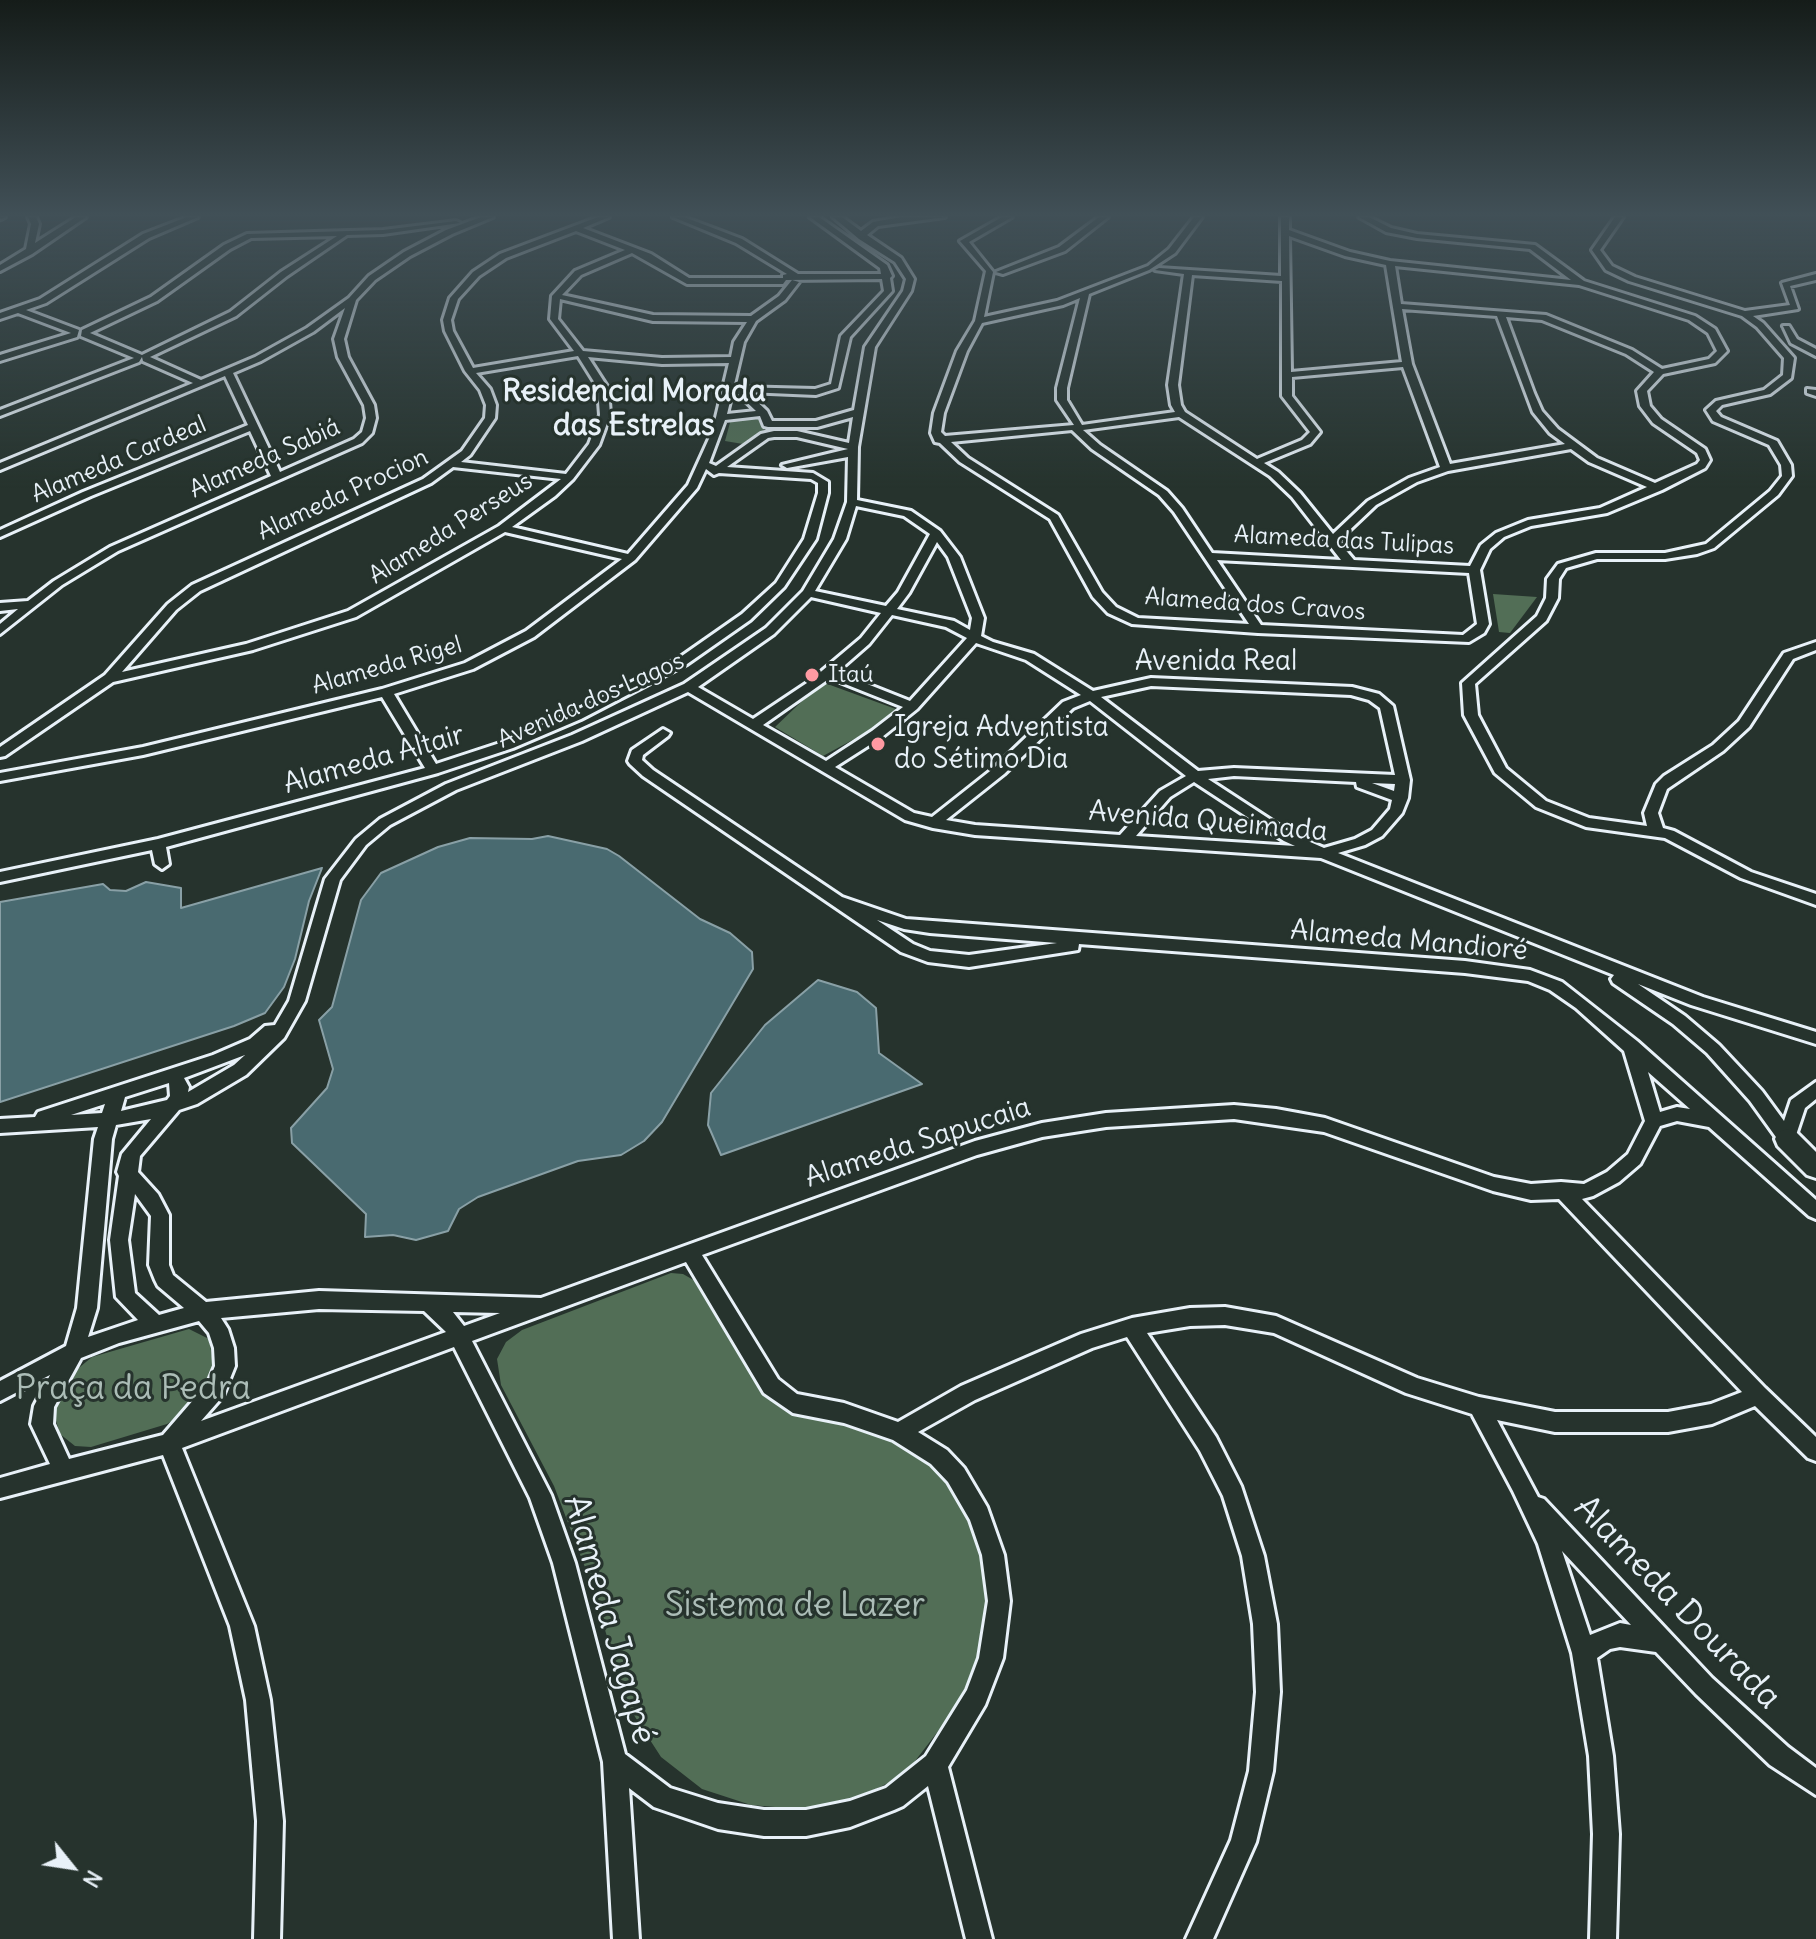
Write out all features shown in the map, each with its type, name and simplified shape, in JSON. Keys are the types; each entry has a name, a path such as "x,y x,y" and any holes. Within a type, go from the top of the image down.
{"street":[{"path":"0,316 25,307"},
{"path":"0,358 80,333 137,307"},
{"path":"0,413 142,358 241,307"},
{"path":"0,467 228,373 316,326 341,307"},
{"path":"316,326 340,328 348,307"},
{"name":"Alameda Procion","path":"0,753 47,724 110,678 172,607 196,588 418,485 454,464 480,437 490,418 485,389 470,371 447,320 450,307"},
{"name":"Alameda Perseus","path":"110,678 261,644 352,614 503,528 569,477 603,428 606,401 593,369 554,319 555,307"},
{"path":"606,307 653,318 753,319"},
{"name":"Alameda Rigel","path":"0,777 143,751 386,692 439,677 496,654 572,605 631,558 693,486 705,465 735,390 735,360 739,342 763,307"},
{"path":"735,390 816,392 835,386 846,336 874,307"},
{"name":"Avenida dos Lagos","path":"0,1126 107,1120 172,1106 240,1070 262,1051 288,1016 308,969 333,879 361,842 385,822 451,787 577,738 689,687 770,631 808,593 833,556 852,502 852,450 870,347 896,307"},
{"path":"983,307 939,413 935,426 939,440 1181,414"},
{"path":"979,321 1034,307"},
{"path":"1082,307 1062,388 1062,400 1089,439 1163,493 1210,556 1258,629"},
{"path":"1184,307 1172,396 1181,414 1258,462 1296,495 1350,563"},
{"path":"1258,462 1314,436 1313,426 1287,396 1285,307"},
{"path":"1398,307 1407,364 1446,468"},
{"path":"1420,307 1558,321 1629,352 1660,372"},
{"path":"1474,570 1485,547 1511,530 1528,523 1603,511 1701,466 1705,460 1695,446 1666,428 1645,406 1642,391 1660,372 1712,361 1722,351 1717,337 1692,318 1659,307"},
{"path":"1724,307 1745,314 1792,307"},
{"path":"19,310 203,384"},
{"path":"1500,313 1538,412 1569,446 1619,474 1658,488"},
{"path":"1745,314 1784,350 1789,358 1790,370 1767,392 1715,404 1711,413 1773,443 1786,465 1785,481 1710,546 1697,551 1665,556 1596,556 1562,566 1553,579 1552,598 1542,618 1468,683 1469,705 1480,737 1500,770 1528,796 1555,811 1586,822 1656,831 1681,839 1746,875 1816,900"},
{"name":"Alameda Sabiá","path":"0,630 29,605 114,549 346,448 370,427 369,405 343,357 340,328"},
{"path":"1786,328 1794,341 1816,353"},
{"path":"470,371 580,353 611,358 735,360"},
{"path":"593,369 611,358"},
{"path":"1287,375 1407,364"},
{"path":"228,373 277,477"},
{"path":"735,390 754,400 766,419 765,436"},
{"path":"754,400 767,393 785,391"},
{"path":"722,417 817,424 858,412"},
{"name":"Alameda Cardeal","path":"0,534 87,494 255,426"},
{"path":"693,486 765,436 797,434 852,450"},
{"name":"Alameda dos Cravos","path":"939,440 1054,517 1097,594 1112,610 1136,621 1465,639 1480,630 1482,615 1474,570"},
{"path":"714,443 731,448 750,447"},
{"path":"1333,540 1381,497 1446,468 1569,446"},
{"path":"705,465 718,470 763,469 813,462 852,450"},
{"path":"738,456 763,469"},
{"path":"454,464 569,477"},
{"name":"Alameda Altair","path":"0,877 158,844 433,770 508,745 576,716 683,661 746,617 798,562 810,539 823,493 823,482 813,476 763,469"},
{"path":"825,768 877,734 912,706 975,637 977,612 954,557 936,533 907,513 852,502"},
{"path":"503,528 631,558"},
{"path":"753,725 828,673 890,613 936,533"},
{"name":"Alameda das Tulipas","path":"1210,556 1474,570"},
{"path":"808,593 950,624 975,637 1030,657 1091,696 1212,789 1258,820 1323,853"},
{"path":"0,607 29,605"},
{"path":"1656,831 1651,813 1661,787 1718,748 1744,724 1788,656 1816,646"},
{"path":"131,657 162,667"},
{"path":"828,673 912,706"},
{"name":"Avenida Real","path":"933,823 999,771 1060,711 1091,696 1151,682 1365,694 1386,706 1403,780 1401,798 1391,820 1360,842 1323,853"},
{"name":"Avenida Queimada","path":"689,687 891,809 933,823 975,830 1323,853 1697,1001 1816,1038"},
{"path":"386,692 433,770"},
{"name":"Alameda Mandioré","path":"663,733 637,753 635,761 892,939 928,956 969,961 1105,942"},
{"path":"1172,787 1212,789 1234,772"},
{"path":"1124,840 1172,787 1195,776 1234,772 1403,780"},
{"path":"1339,776 1401,798"},
{"path":"1149,809 1154,831 1165,843"},
{"path":"1252,849 1261,838 1258,820"},
{"path":"1360,842 1355,851 1367,872"},
{"path":"158,844 162,864"},
{"name":"Alameda Mandioré","path":"835,900 904,924 1105,942 1465,967 1530,976 1556,986 1582,1004 1816,1211"},
{"path":"892,939 904,924"},
{"path":"1022,935 1024,953"},
{"name":"Avenida Queimada","path":"1583,957 1679,1020 1728,1064 1787,1139"},
{"path":"1679,1020 1697,1001"},
{"name":"Avenida dos Lagos","path":"23,1124 239,1052 256,1043 288,1016"},
{"path":"1631,1045 1654,1121 1677,1114 1711,1121"},
{"path":"155,1324 126,1297 119,1240 126,1179 135,1147 172,1106 180,1092 174,1076"},
{"path":"1816,1089 1797,1105 1787,1139 1816,1168"},
{"path":"64,1471 48,1442 43,1415 53,1385 74,1352 91,1283 107,1120 117,1094"},
{"name":"Alameda Sapucaia","path":"0,1488 169,1443 975,1148 1042,1130 1106,1120 1234,1112 1276,1116 1325,1125 1493,1184 1531,1192 1561,1189 1586,1191 1613,1177 1634,1159 1654,1121"},
{"path":"98,1194 126,1179"},
{"path":"126,1179 151,1199 160,1215 159,1265 165,1280 203,1311 218,1329 225,1366 207,1404 169,1443 242,1626 258,1700 270,1821 267,1939"},
{"path":"1561,1189 1758,1395 1816,1451"},
{"path":"615,1762 663,1798 718,1816 764,1823 806,1823 850,1814 894,1797 935,1765 977,1697 991,1658 999,1601 993,1555 979,1515 956,1475 939,1457 899,1432 784,1397 771,1386 690,1252"},
{"path":"91,1283 101,1277 121,1275"},
{"path":"0,1392 74,1352 203,1311 319,1300 431,1305 555,1304"},
{"name":"Alameda Jagapé","path":"431,1305 451,1322 540,1495 564,1563 615,1762 626,1939"},
{"path":"899,1432 968,1393 1088,1340 1132,1327 1190,1317 1252,1319 1307,1336 1413,1386 1479,1407 1555,1422 1668,1422 1712,1414 1758,1395"},
{"path":"1132,1327 1201,1432 1233,1493 1253,1556 1265,1624 1268,1692 1261,1771 1243,1842 1199,1939"},
{"path":"1479,1407 1548,1542 1584,1653 1601,1756 1606,1834 1603,1939"},
{"name":"Alameda Dourada","path":"1528,1498 1704,1686 1779,1756 1816,1783"},
{"path":"1584,1653 1605,1639 1620,1635 1663,1641"},
{"path":"935,1765 979,1939"}],"green space":[{"path":"757,416 763,421 764,430 749,445 725,441 731,419"},
{"path":"1493,594 1537,597 1510,633 1499,632"},
{"path":"822,682 904,712 823,756 775,727"},
{"name":"Sistema de Lazer","path":"671,1273 683,1274 697,1282 769,1399 785,1408 891,1440 939,1470 967,1508 984,1555 988,1602 980,1661 949,1717 905,1774 857,1799 799,1809 751,1805 702,1789 661,1757 630,1709 586,1570 554,1486 501,1385 497,1359 506,1342 522,1330"},
{"name":"Praça da Pedra","path":"189,1329 209,1339 214,1368 199,1403 167,1424 91,1447 75,1446 60,1434 52,1407 69,1376 92,1357"}],"water":[{"path":"548,836 607,849 619,856 700,919 730,933 752,952 753,969 662,1122 644,1141 621,1155 578,1161 478,1197 459,1209 448,1231 416,1240 393,1235 365,1237 366,1214 292,1143 291,1128 327,1088 333,1069 319,1020 332,1007 361,900 381,873 438,847 470,838 532,839"},
{"path":"322,868 284,987 265,1013 234,1026 0,1102 0,902 103,884 110,890 126,891 146,882 181,888 181,908"},
{"path":"818,980 857,992 876,1008 879,1053 922,1084 721,1155 708,1125 711,1093 765,1025"}],"place":[{"name":"Itaú","path":"812,675"},
{"name":"Igreja Adventista do Sétimo Dia","path":"878,744"}],"district":[{"name":"Residencial Morada das Estrelas","path":"634,409"}]}
